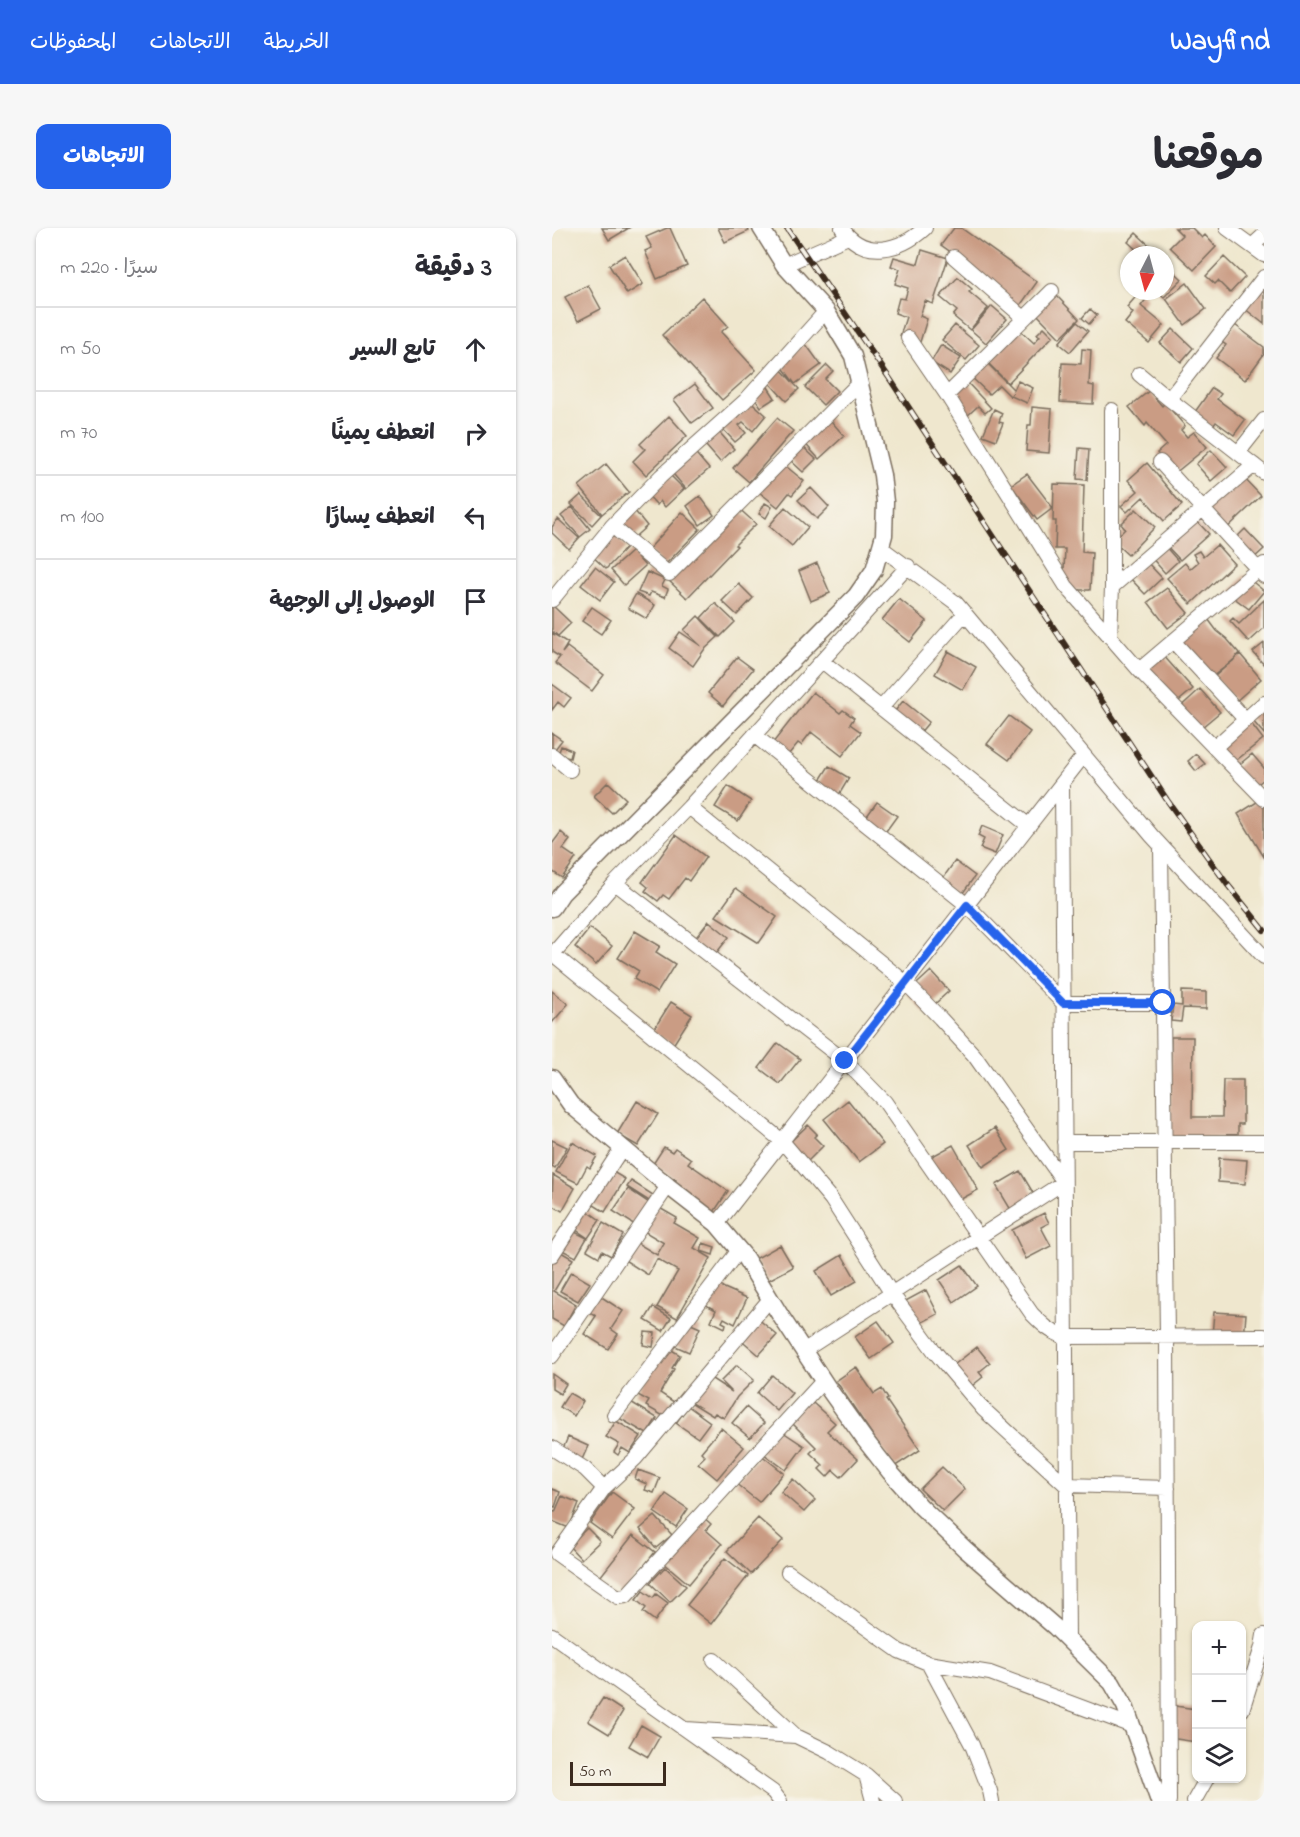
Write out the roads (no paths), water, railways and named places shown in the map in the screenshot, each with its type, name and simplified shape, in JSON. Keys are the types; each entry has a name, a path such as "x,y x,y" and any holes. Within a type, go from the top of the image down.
{"street":[{"path":"552,908 562,893 856,596 874,570 884,535 885,502 882,475 853,356 826,311 784,265 761,228"},
{"path":"784,265 845,233 869,249 885,249 904,243 925,228"},
{"path":"1227,228 1258,250 1264,235"},
{"path":"954,257 1024,318"},
{"path":"1169,399 1264,277"},
{"path":"947,395 1052,291"},
{"path":"552,600 612,526 661,476 745,401 826,311"},
{"path":"908,338 947,395 1066,586 1139,670 1264,799"},
{"path":"1112,587 1203,508 1259,469 1140,374"},
{"path":"612,526 669,574 859,383"},
{"path":"1110,637 1112,410"},
{"path":"1238,453 1264,420"},
{"path":"1139,670 1262,570 1160,462"},
{"path":"880,548 908,566 956,603 1161,846 1264,957"},
{"path":"908,566 689,807 615,883 553,954 782,1141 831,1199 892,1294 934,1352 983,1409 1066,1485 1168,1488"},
{"path":"881,708 965,613"},
{"path":"1173,642 1245,719"},
{"path":"822,661 1029,826"},
{"path":"1215,747 1264,703"},
{"path":"754,735 967,905 1063,1003 1163,1003"},
{"path":"552,755 570,770"},
{"path":"717,1224 1084,755"},
{"path":"1062,784 1068,1639"},
{"path":"689,807 906,983 974,1055 1064,1182"},
{"path":"1161,846 1167,1336 1169,1801"},
{"path":"615,883 845,1061 885,1102 1032,1314 1053,1333 1065,1337 1264,1336"},
{"path":"552,1078 571,1105 717,1224 739,1250 803,1351 865,1440 920,1506 964,1549 1068,1639 1112,1683 1125,1706 1159,1801"},
{"path":"552,1097 571,1105"},
{"path":"1064,1142 1264,1142"},
{"path":"552,1255 622,1148"},
{"path":"803,1351 1064,1182"},
{"path":"552,1356 668,1186"},
{"path":"614,1415 739,1250"},
{"path":"770,1299 635,1459 604,1488 556,1550 618,1597 626,1596 823,1381"},
{"path":"552,1448 585,1469 604,1488"},
{"path":"788,1572 899,1651 928,1663 990,1673 1132,1726"},
{"path":"552,1635 773,1792 780,1801"},
{"path":"1246,1697 1264,1635"},
{"path":"714,1660 796,1736 829,1752 866,1775 895,1801"},
{"path":"928,1663 972,1745 992,1801"},
{"path":"686,1729 796,1736"},
{"path":"866,1775 873,1801"},
{"path":"1194,1801 1205,1783"}],"railway":[{"path":"787,228 890,379 1167,800 1227,884 1264,930"}]}
